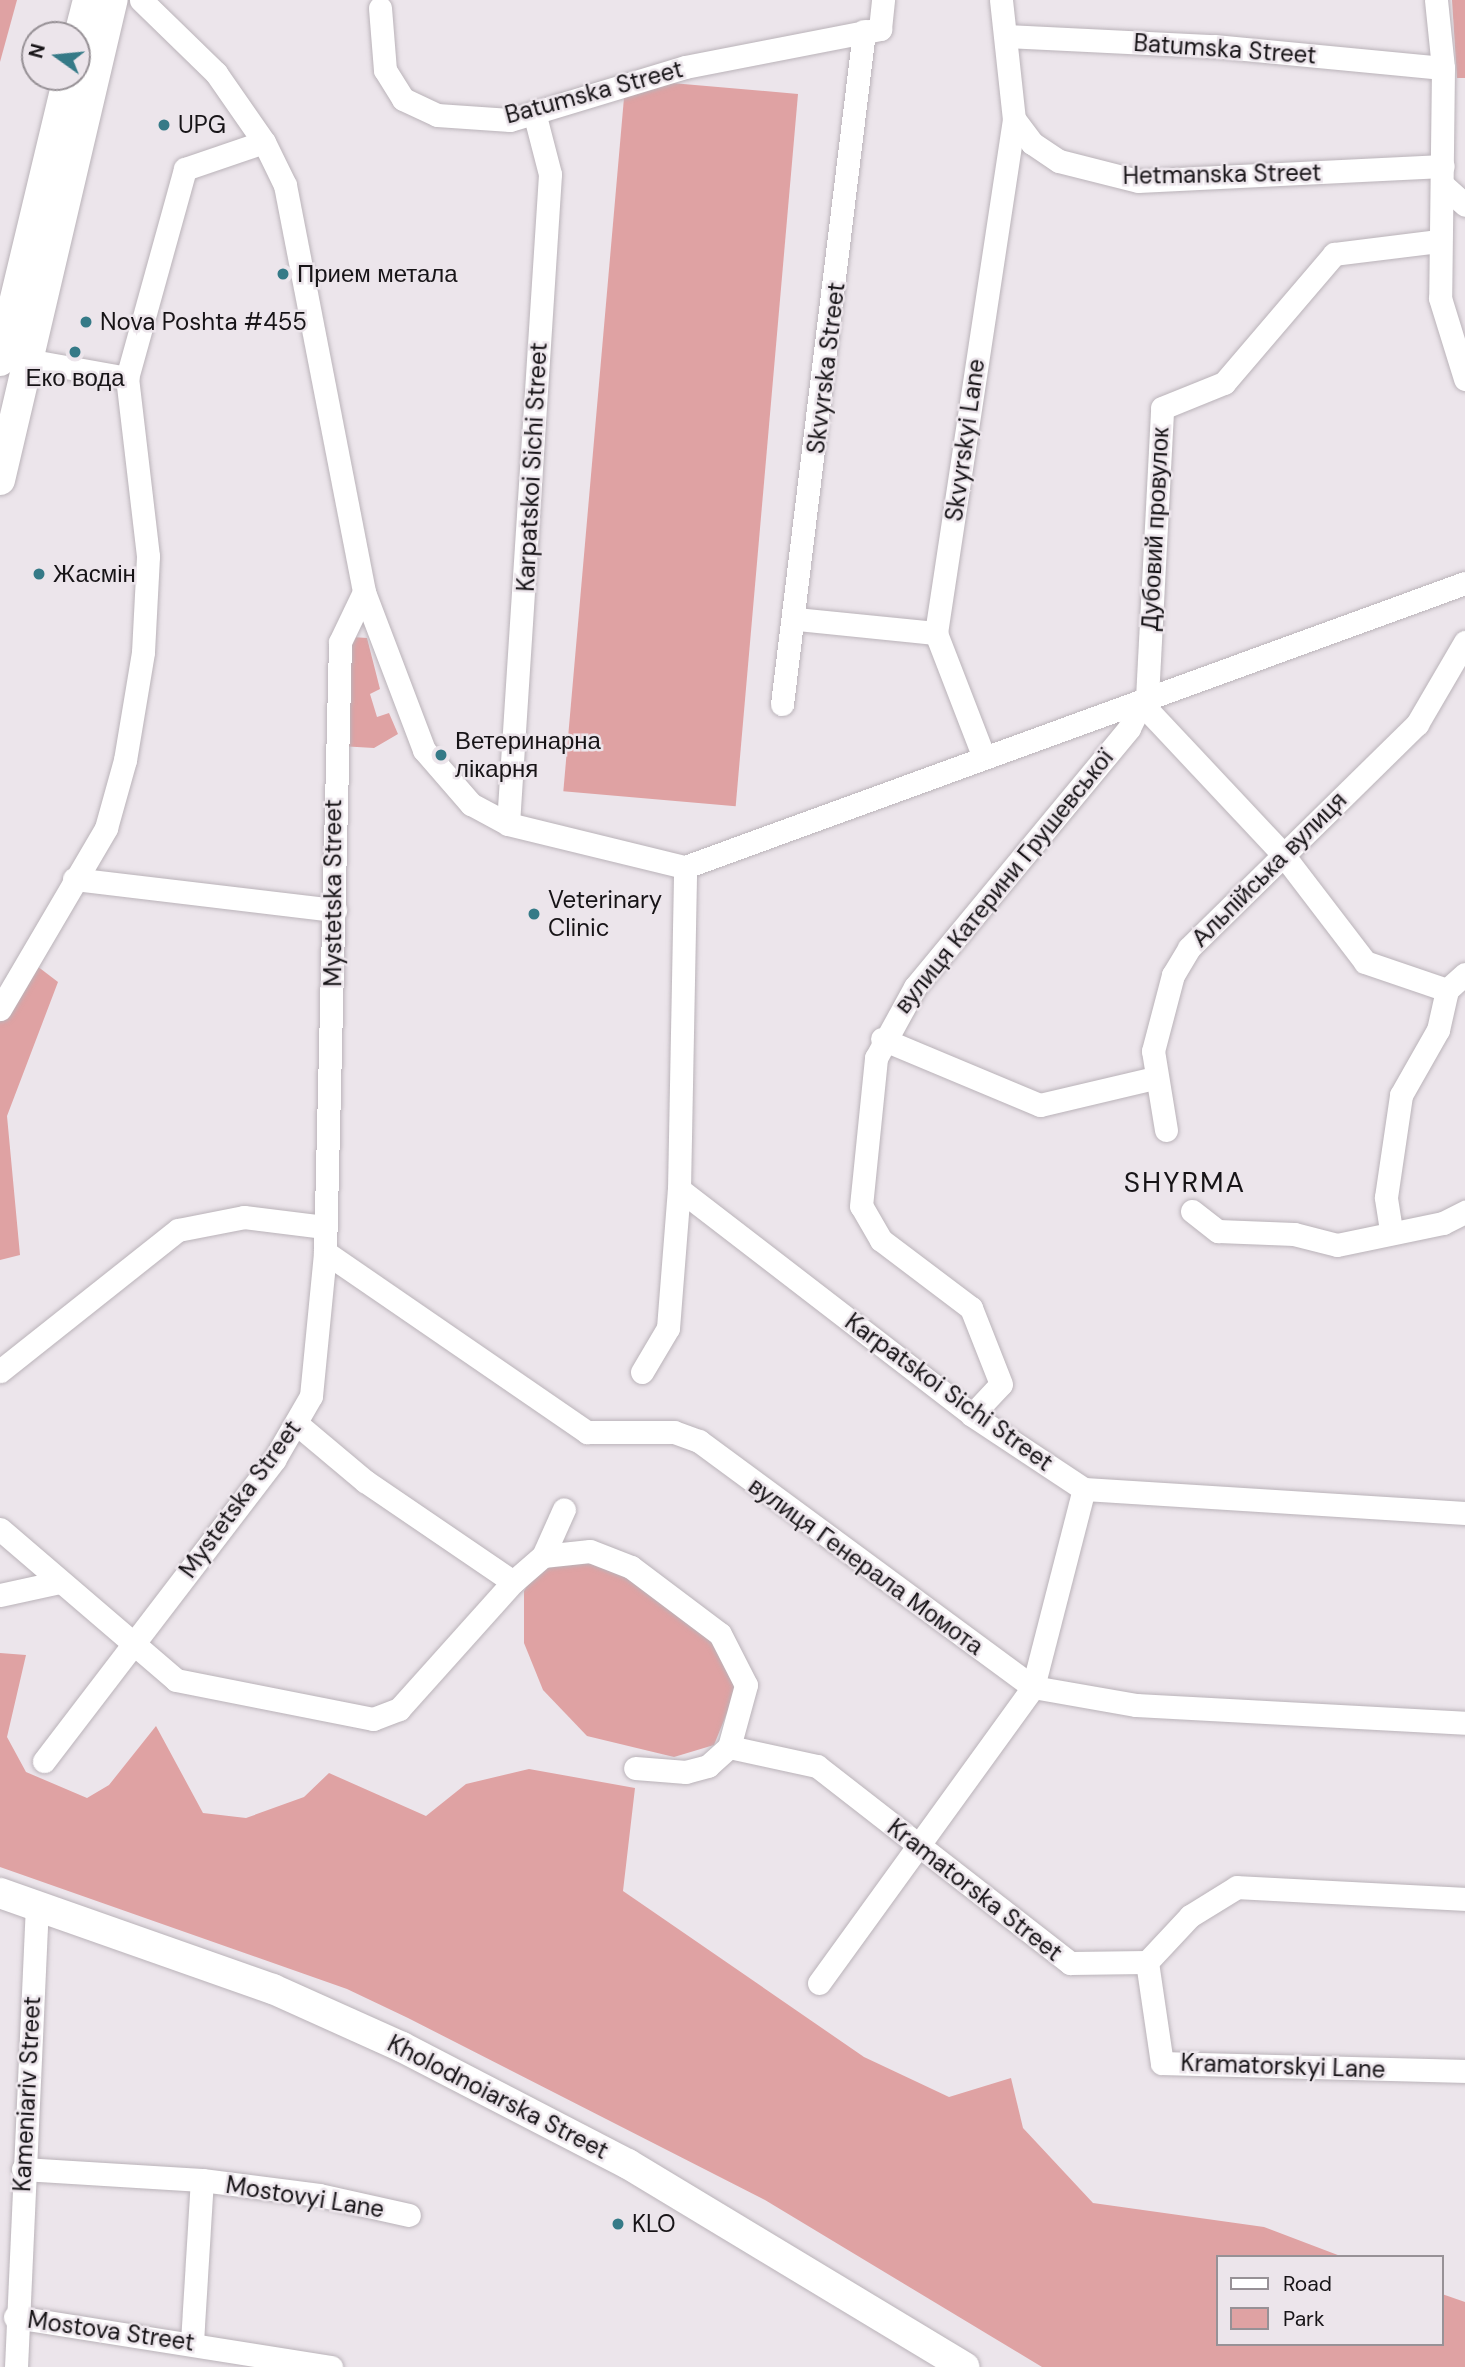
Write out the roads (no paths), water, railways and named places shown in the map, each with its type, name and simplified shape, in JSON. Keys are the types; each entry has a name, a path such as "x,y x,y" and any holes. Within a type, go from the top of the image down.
{"main road":[{"path":"83,21 88,0"},
{"path":"14,361 113,0"},
{"path":"0,480 14,361 65,91"},
{"name":"Kholodnoiarska Street","path":"0,1893 273,1989 438,2064 628,2164 965,2367"}],"street":[{"path":"141,0 216,73 264,142 285,185 364,592 424,750 471,804 508,824 685,867 679,1189 668,1328 642,1372"},
{"name":"Skvyrska Street","path":"782,704 797,619 872,30 884,0"},
{"path":"1001,0 1014,118"},
{"path":"1436,0 1443,68 1440,298 1465,379"},
{"name":"Batumska Street","path":"380,8 385,69 403,99 437,115 510,120 685,66 872,30"},
{"name":"Batumska Street","path":"1006,36 1214,46 1443,68"},
{"name":"Karpatskoi Sichi Street","path":"508,824 550,174 534,112"},
{"name":"Hetmanska Street","path":"1014,118 1032,143 1059,161 1138,181 1443,176"},
{"name":"Skvyrskyi Lane","path":"983,755 936,633 1014,118"},
{"path":"0,1009 106,828 143,652 148,556 127,378 185,169 264,142"},
{"path":"1443,176 1465,205"},
{"name":"Дубовий провулок","path":"1144,701 1162,408 1224,383 1334,254 1439,241"},
{"path":"14,361 127,378"},
{"name":"вулиця Катерини Грушевської","path":"685,867 983,755 1144,701 1465,583"},
{"name":"Mystetska Street","path":"44,1762 297,1424 317,1366 325,1252 340,642 364,592"},
{"path":"797,619 936,633"},
{"name":"Альпійська вулиця","path":"1166,1130 1154,1078 1153,1051 1173,975 1189,948 1281,852 1417,724 1465,642"},
{"path":"1144,701 1281,852 1365,962 1447,990"},
{"name":"вулиця Катерини Грушевської","path":"972,1415 1001,1384 971,1308 881,1240 861,1206 882,1039 915,987 1129,728 1144,701"},
{"path":"74,879 335,910"},
{"path":"1391,1230 1386,1197 1401,1096 1433,1040 1447,990 1465,974"},
{"path":"882,1039 1040,1105 1154,1078"},
{"name":"Karpatskoi Sichi Street","path":"679,1189 972,1415 1084,1489 1465,1513"},
{"path":"1192,1211 1218,1231 1293,1234 1315,1244 1337,1245 1391,1230 1443,1223 1465,1212"},
{"path":"0,1371 177,1230 244,1217 324,1227"},
{"name":"вулиця Генерала Момота","path":"325,1252 587,1432 674,1432 699,1441 1033,1687 1136,1705 1465,1723"},
{"path":"297,1424 366,1481 513,1582"},
{"path":"819,1983 921,1849 1033,1687 1084,1489"},
{"path":"0,1529 176,1680 373,1719 399,1709 513,1582 543,1556 564,1509"},
{"path":"543,1556 590,1551 631,1567 720,1634 746,1685 729,1747 708,1766 686,1772 635,1768"},
{"path":"0,1595 60,1582"},
{"name":"Kramatorska Street","path":"729,1747 817,1766 1070,1963 1147,1962"},
{"path":"1147,1962 1190,1916 1237,1887 1465,1899"},
{"name":"Kameniariv Street","path":"16,2367 15,2317 37,1905"},
{"name":"Kramatorskyi Lane","path":"1147,1962 1162,2063 1465,2071"},
{"name":"Mostovyi Lane","path":"23,2169 202,2180 319,2195 409,2215"},
{"name":"Mostovyi Lane","path":"192,2342 202,2180"},
{"name":"Mostova Street","path":"15,2317 192,2342 331,2367"}],"place":[{"name":"UPG","path":"164,125"},
{"name":"Прием метала","path":"283,274"},
{"name":"Nova Poshta #455","path":"86,322"},
{"name":"Еко вода","path":"75,352"},
{"name":"Жасмін","path":"39,574"},
{"name":"Ветеринарна лікарня","path":"441,755"},
{"name":"Veterinary Clinic","path":"534,914"},
{"name":"KLO","path":"618,2224"}],"district":[{"name":"SHYRMA","path":"1185,1183"}]}
